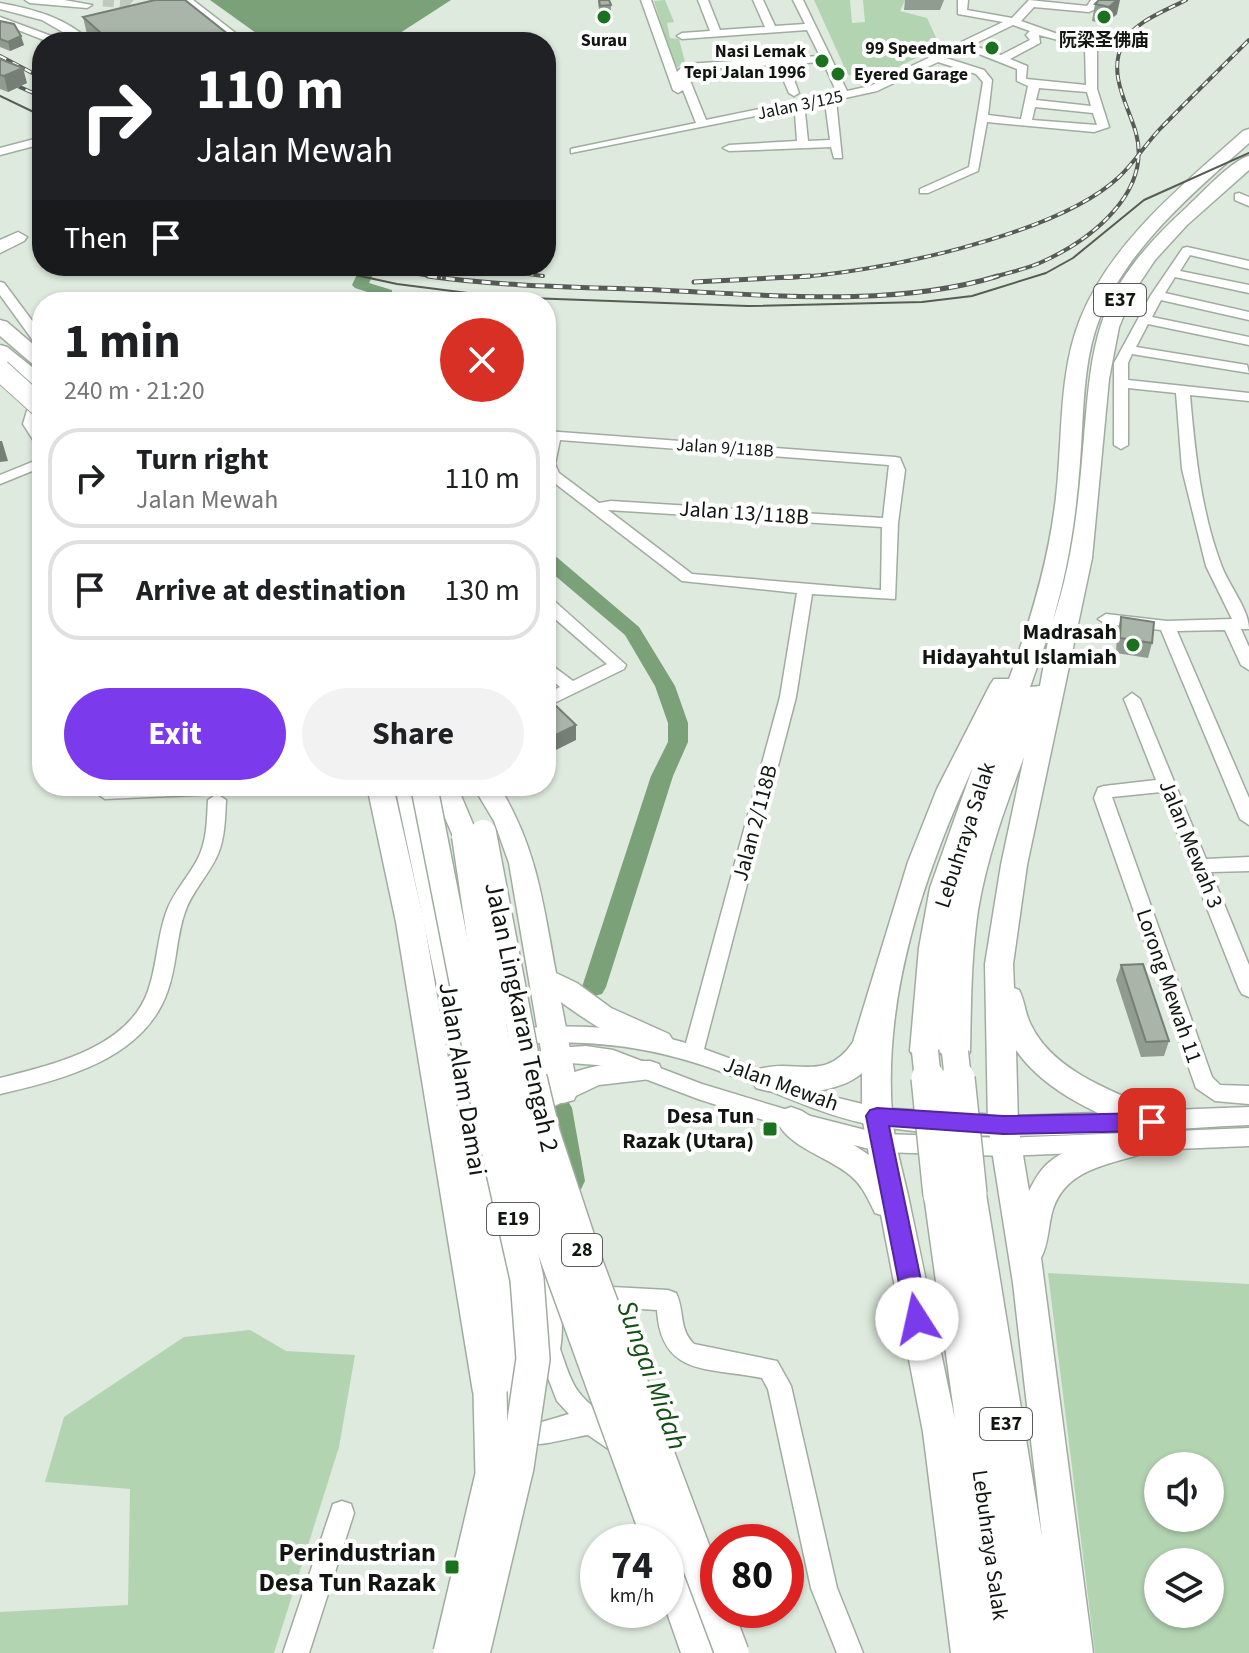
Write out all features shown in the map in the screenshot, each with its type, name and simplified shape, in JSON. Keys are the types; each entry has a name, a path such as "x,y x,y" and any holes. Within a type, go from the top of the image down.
{"highway":[{"name":"Lebuhraya Salak","path":"1056,614 1078,364 1092,314 1112,278 1137,246 1186,191 1249,134"},
{"name":"Lebuhraya Salak","path":"1005,1653 940,1051 968,891 982,838 1087,526 1100,367 1107,330 1125,291 1152,252 1249,161"},
{"path":"0,248 11,234"},
{"path":"1,333 32,366"},
{"path":"0,370 32,402"},
{"path":"1056,614 999,964 1005,1136 1029,1283 1074,1653"},
{"path":"766,1079 829,1077 847,1069 864,1048 883,993 908,900 959,767 1056,614"},
{"name":"E19","path":"382,796 410,922 490,1392 492,1475 449,1653"},
{"name":"E19","path":"426,796 498,1159 527,1279 533,1359 517,1467 473,1653"},
{"name":"Jalan Lingkaran Tengah 2","path":"450,796 474,834 494,1030 524,1167 656,1524"},
{"name":"Jalan Lingkaran Tengah 2","path":"466,796 544,1136 587,1266 732,1653"},
{"path":"491,796 517,844 563,1091"},
{"path":"999,964 1019,1032 1039,1058 1144,1132"},
{"path":"542,979 567,991 601,1016 659,1042"},
{"path":"883,993 877,1071 879,1130 940,1432 970,1653"},
{"path":"791,1120 826,1145 860,1162 872,1174 905,1251"},
{"path":"1029,1283 1030,1231 1046,1188 1071,1163 1144,1132"},
{"name":"Lebuhraya Salak","path":"955,1194 1042,1653"},
{"path":"684,1606 702,1653"}],"main road":[{"name":"Jalan Alam Damai","path":"408,796 462,1054 504,1338 511,1407 507,1468 449,1653"},
{"path":"563,1091 594,1074 617,1069 650,1071"},
{"name":"Jalan Alam Damai","path":"488,1653 533,1435 547,1330 542,1281 505,1148 511,1131 523,1115 563,1091"}],"street":[{"path":"30,0 103,1"},
{"path":"187,0 229,32"},
{"path":"646,0 697,126"},
{"path":"703,0 712,36 725,67"},
{"path":"758,0 771,30 824,59"},
{"path":"798,0 844,96"},
{"path":"963,0 962,12 1011,21 1034,33 1036,41 1002,59"},
{"path":"1033,2 1089,9 1096,0"},
{"name":"Jalan 3/125","path":"575,151 873,89 1024,16 1033,2"},
{"path":"0,6 31,11 74,32"},
{"path":"0,20 32,32"},
{"path":"781,61 799,44 809,27"},
{"path":"697,126 682,73 684,68 725,67 742,48 771,30"},
{"path":"980,118 1094,129 1103,127 1090,89 1088,72 1092,49 1088,44 1034,33 1006,32 955,58 999,77 993,119"},
{"path":"682,36 712,36 781,61 794,93"},
{"path":"973,48 1019,65 1023,68 1022,81 1090,89"},
{"path":"927,192 975,167 988,78 975,70 937,58"},
{"path":"1026,123 1034,84"},
{"path":"830,99 838,156"},
{"path":"1030,103 1097,110"},
{"path":"800,113 803,145"},
{"path":"716,122 733,162"},
{"path":"0,149 32,141"},
{"path":"729,148 836,143"},
{"path":"1121,445 1121,363 1157,295 1187,251 1249,265"},
{"path":"1172,273 1249,289"},
{"path":"0,286 32,329"},
{"path":"1157,295 1249,316"},
{"path":"1144,319 1249,341"},
{"path":"1127,349 1248,366 1249,413"},
{"path":"1122,383 1247,397"},
{"path":"1183,390 1189,469 1214,566 1240,624 1249,665"},
{"name":"Jalan 9/118B","path":"556,435 895,461 898,470 890,523"},
{"path":"0,480 32,466"},
{"path":"556,475 688,578 889,596 890,523"},
{"name":"Jalan 13/118B","path":"598,508 611,505 890,523"},
{"name":"Jalan 2/118B","path":"693,1053 788,697 805,590"},
{"path":"556,612 618,665 556,696"},
{"path":"1106,619 1167,626 1240,624"},
{"path":"1167,626 1249,819"},
{"path":"556,675 571,688"},
{"name":"Jalan Mewah 3","path":"1132,699 1249,989"},
{"name":"Lorong Mewah 11","path":"1168,785 1104,792 1103,798 1203,1082 1215,1093 1249,1095"},
{"path":"0,1086 77,1063 114,1045 138,1024 153,1004 164,973 175,912 213,845 217,800"},
{"path":"1200,866 1249,864"},
{"name":"Jalan Mewah","path":"462,1054 554,1043 589,1031 659,1042 825,1102 879,1130"},
{"name":"Jalan Mewah","path":"554,1043 613,1058 698,1091 791,1120 879,1130 1005,1136 1144,1132 1249,1137"},
{"name":"Jalan Mewah","path":"1144,1132 1249,1116"},
{"path":"542,1281 574,1295 668,1300 673,1340 688,1355 710,1361 749,1363 769,1369 779,1386 824,1588 850,1653"},
{"path":"574,1295 547,1330 565,1393 592,1423 617,1440 643,1482 657,1524"},
{"path":"533,1435 560,1427 592,1423"},
{"path":"296,1653 342,1513"},
{"path":"684,1603 702,1653"}],"shaded area":[{"path":"210,0 451,0 402,32 255,32"},
{"path":"665,0 674,22 667,23 670,38 679,39 685,62 675,69 654,1"},
{"path":"814,0 850,0 852,23 865,22 863,0 905,0 900,11 927,18 940,46 882,75 848,75"},
{"path":"1048,1273 1249,1284 1249,1653 1095,1653"},
{"path":"250,1330 286,1351 355,1355 339,1447 274,1653 0,1653 0,1612 128,1605 130,1489 45,1482 64,1417 184,1337"}],"building":[{"path":"155,0 185,0 225,32 100,32 83,17"},
{"path":"599,0 609,0 611,5 600,6"},
{"path":"1099,0 1117,0 1109,7 1095,4"},
{"path":"0,21 14,24 21,36 8,42 0,39"},
{"path":"0,59 23,68 0,75"},
{"path":"1121,617 1154,622 1152,643 1120,638"},
{"path":"556,706 576,725 556,735"},
{"path":"1143,964 1169,1041 1146,1042 1121,965"}],"waterway":[{"name":"Sungai Midah","path":"364,276 360,285 383,292"},
{"name":"Sungai Midah","path":"556,566 632,631 665,686 678,723 678,742 662,776 594,987"},
{"name":"Sungai Midah","path":"559,1108 572,1181"}],"tunnel":[{"path":"103,1 130,3 163,32"}],"tram line":[{"path":"0,96 32,111"},
{"path":"556,299 748,306 922,302 972,296 1046,273 1073,258 1144,200 1249,153"},
{"path":"360,276 460,292"}],"railway":[{"path":"1139,154 1136,133 1118,79 1118,56 1134,30 1186,0"},
{"path":"1139,154 1249,40"},
{"path":"0,56 32,73"},
{"path":"0,78 32,92"},
{"path":"810,276 913,260 1009,234 1090,198 1119,177 1139,154"},
{"path":"992,278 1038,264 1081,240 1098,226 1127,194 1139,154"},
{"path":"428,276 434,277"},
{"path":"694,282 810,276"},
{"path":"786,278 810,276"},
{"path":"434,277 544,286 830,297 916,292 998,276"},
{"path":"434,277 442,278"}],"place":[{"name":"Surau","path":"604,17"},
{"name":"阮梁圣佛庙","path":"1104,17"},
{"name":"99 Speedmart","path":"992,48"},
{"name":"Nasi Lemak Tepi Jalan 1996","path":"822,61"},
{"name":"Eyered Garage","path":"838,74"},
{"name":"Madrasah Hidayahtul Islamiah","path":"1133,645"},
{"name":"Desa Tun Razak (Utara)","path":"770,1129"},
{"name":"Perindustrian Desa Tun Razak","path":"452,1567"}],"route":[{"path":"917,1319 877,1116 1003,1125 1152,1122"}]}
